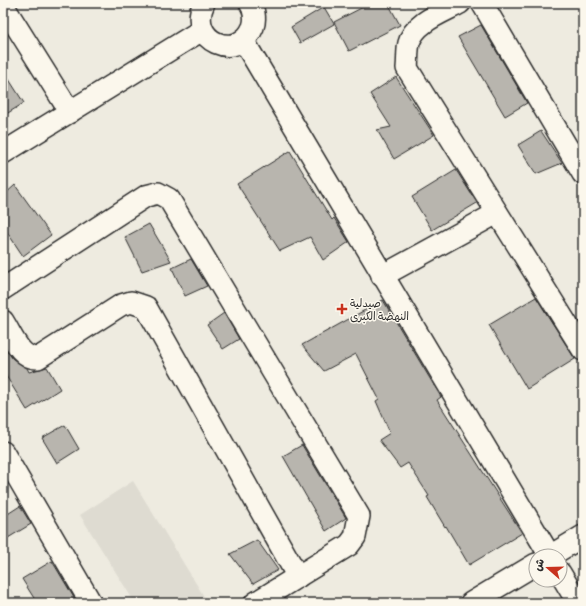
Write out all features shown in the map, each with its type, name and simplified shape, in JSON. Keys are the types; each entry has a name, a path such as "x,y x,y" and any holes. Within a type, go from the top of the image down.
{"street":[{"path":"204,3 200,11 202,30 208,38 216,43 225,45 234,45 243,40 249,34 254,25 252,4"},
{"path":"460,3 423,23 414,33 409,42 407,68 583,350"},
{"path":"482,3 583,174"},
{"path":"3,6 70,112"},
{"path":"3,153 202,30"},
{"path":"243,40 545,548"},
{"path":"3,289 146,196 158,193 169,199 359,516 355,537 349,545 255,603"},
{"path":"382,276 497,213"},
{"path":"3,321 23,354 30,358 38,358 121,305 131,302 146,307 298,577"},
{"path":"3,452 91,603"},
{"path":"563,548 583,536"},
{"path":"471,603 528,569"},
{"path":"568,586 578,603"}],"shaded area":[{"path":"133,481 208,603 135,603 80,515"}],"building":[{"path":"371,3 388,3 400,25 349,51 334,22"},
{"path":"324,7 334,24 300,43 291,27"},
{"path":"481,25 527,103 505,116 458,37"},
{"path":"3,70 24,103 3,116"},
{"path":"396,77 434,135 394,159 377,130 391,127 370,94"},
{"path":"541,131 562,163 536,174 518,145"},
{"path":"290,151 332,220 334,218 349,242 323,260 310,237 280,251 237,184"},
{"path":"456,170 477,203 432,230 412,197"},
{"path":"15,185 51,235 23,256 3,226 3,196"},
{"path":"149,224 171,261 142,271 125,237"},
{"path":"191,259 207,286 185,296 172,268"},
{"path":"536,297 575,359 527,389 489,325"},
{"path":"383,300 441,397 437,400 522,533 469,565 408,463 400,468 379,440 390,433 376,401 379,399 356,354 324,371 302,345"},
{"path":"224,313 239,339 223,349 207,325"},
{"path":"7,351 13,359 27,368 29,372 47,367 60,389 27,410 3,371 3,353"},
{"path":"65,425 79,449 57,463 42,438"},
{"path":"302,445 346,518 326,531 283,456"},
{"path":"20,506 31,524 3,541 3,517"},
{"path":"257,540 278,570 253,584 230,554"},
{"path":"52,561 77,603 37,603 22,579"}],"place":[{"name":"صيدلية النهضة الكبرى","path":"342,309"}]}
